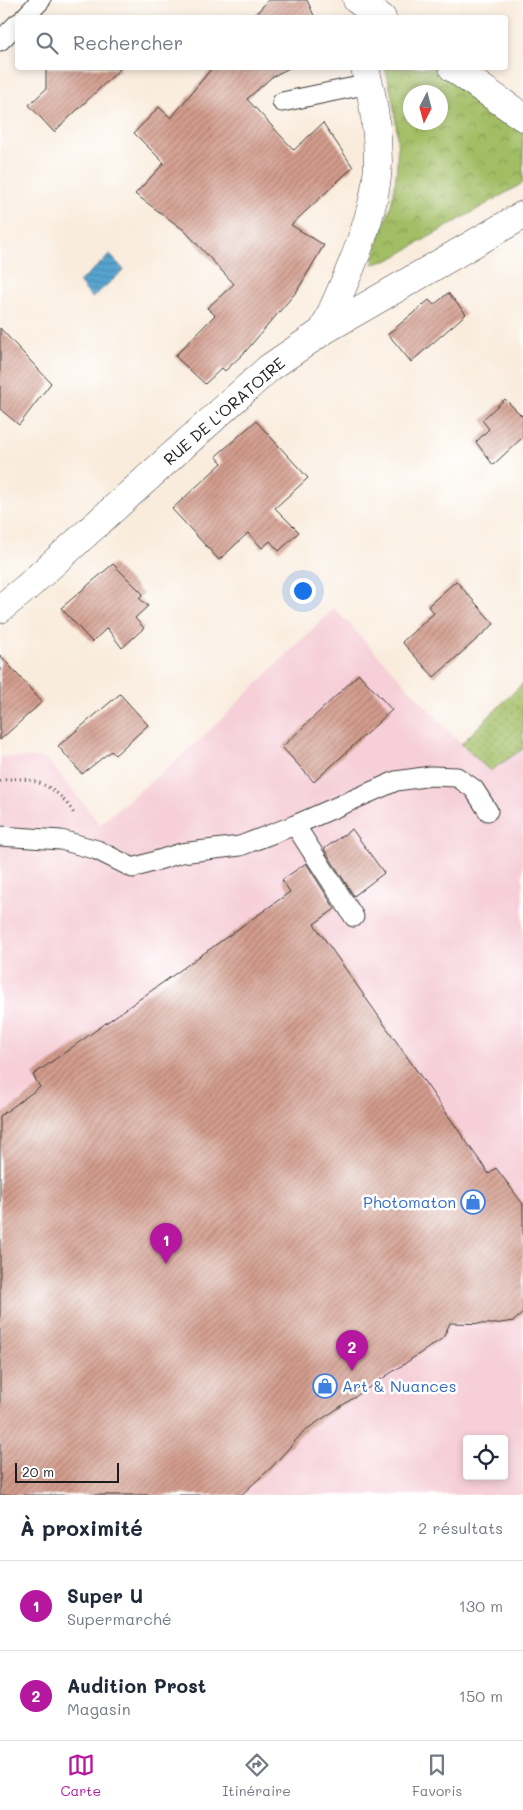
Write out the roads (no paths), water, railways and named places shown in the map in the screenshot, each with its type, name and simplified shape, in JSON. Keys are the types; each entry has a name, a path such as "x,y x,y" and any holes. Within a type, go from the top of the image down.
{"street":[{"path":"347,0 350,15"},
{"path":"357,0 378,15"},
{"path":"456,70 523,117"},
{"path":"323,331 354,260 372,204 378,162 375,122 367,76"},
{"name":"RUE DE L'ORATOIRE","path":"0,609 26,588 269,368 323,331 523,215"}],"lane":[{"path":"27,15 41,0"},
{"path":"0,41 15,27"},
{"path":"282,102 367,76"},
{"path":"0,836 61,840 97,850 133,868 182,853 240,846 295,825 396,781 431,776 457,777 474,789 488,811"},
{"path":"295,825 354,917"}],"water":[{"path":"110,255 124,270 92,298 79,282"}],"place":[{"name":"Photomaton","path":"473,1202"},
{"name":"Super U","path":"166,1264"},
{"name":"Audition Prost","path":"352,1371"},
{"name":"Art & Nuances","path":"325,1386"}]}
